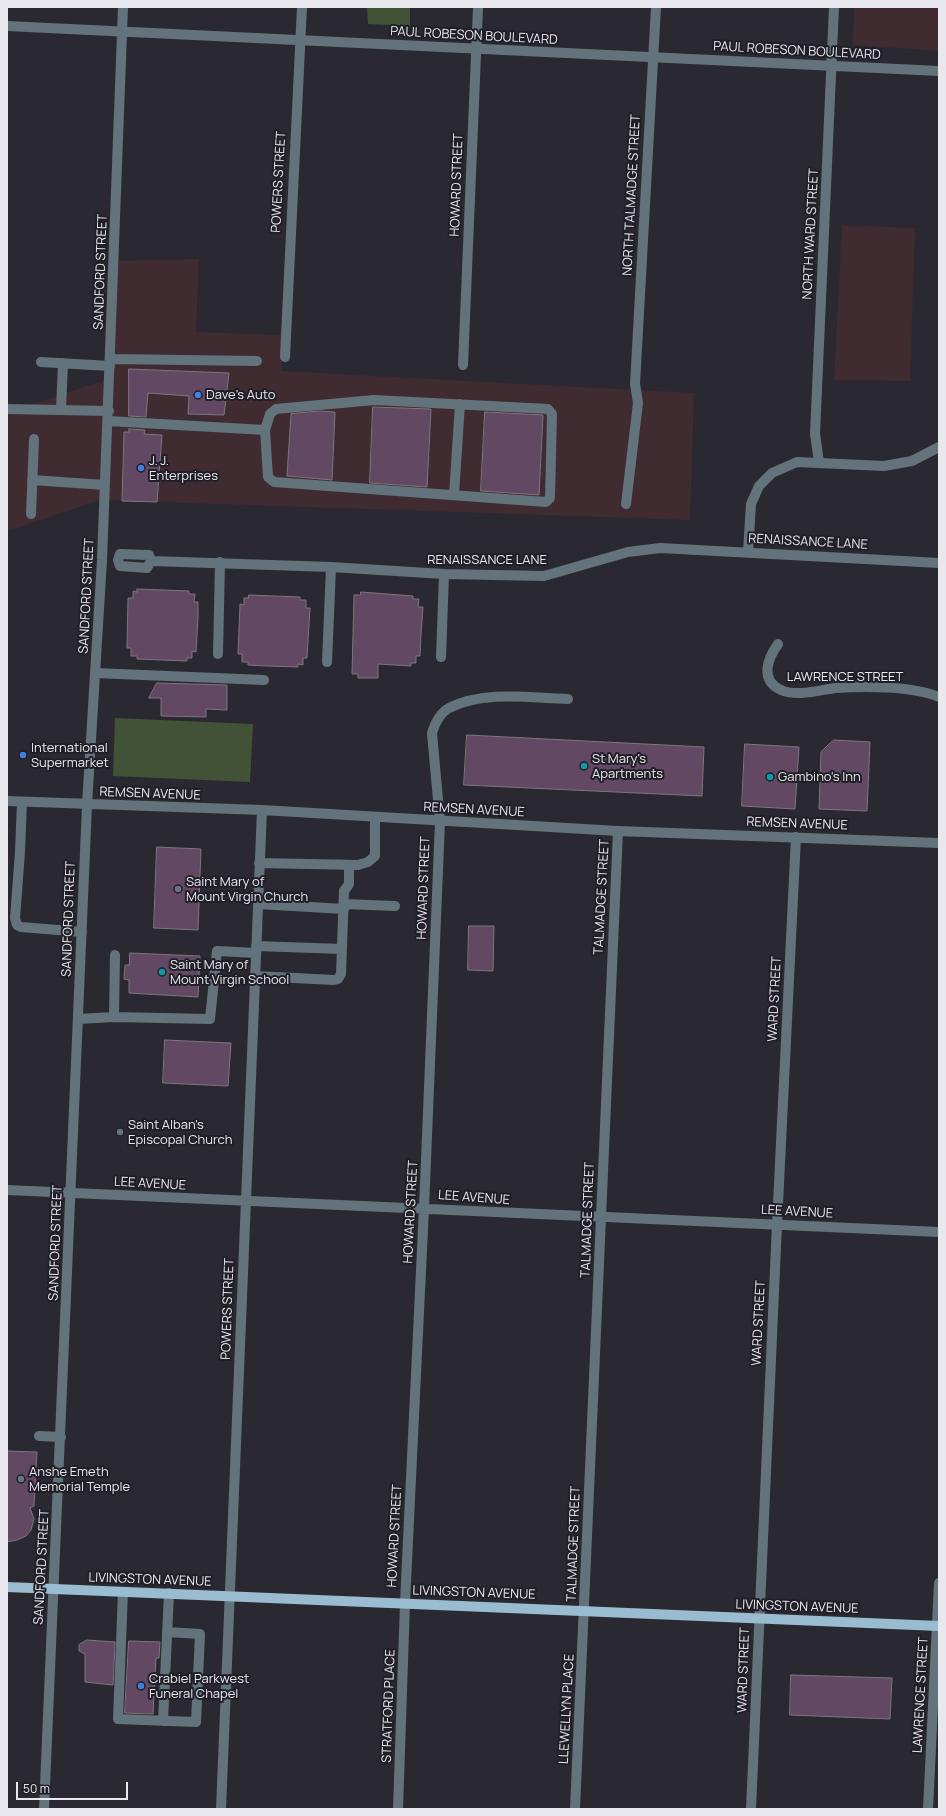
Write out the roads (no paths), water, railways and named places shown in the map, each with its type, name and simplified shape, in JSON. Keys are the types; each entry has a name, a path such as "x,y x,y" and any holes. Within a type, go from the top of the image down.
{"main road":[{"name":"LIVINGSTON AVENUE","path":"7,1587 938,1626"}],"street":[{"name":"SANDFORD STREET","path":"44,1809 87,804 102,560 123,7"},
{"name":"POWERS STREET","path":"285,358 299,41 302,7"},
{"name":"HOWARD STREET","path":"463,365 478,7"},
{"name":"NORTH TALMADGE STREET","path":"626,504 638,403 635,384 656,7"},
{"name":"NORTH WARD STREET","path":"819,462 815,434 834,7"},
{"name":"PAUL ROBESON BOULEVARD","path":"7,26 832,65 939,72"},
{"path":"41,362 257,361"},
{"path":"61,410 63,363"},
{"path":"374,400 548,409 552,414 550,498 546,502 274,482 268,477 265,430 270,414 276,409 374,400"},
{"path":"454,495 460,404"},
{"path":"7,409 61,410 108,416 265,430"},
{"path":"31,514 34,439"},
{"path":"748,552 752,504 759,486 772,473 797,462 884,466 912,461 939,447"},
{"path":"32,480 105,485"},
{"name":"RENAISSANCE LANE","path":"102,560 118,560 120,566 147,568 151,561 220,562 444,574 544,576 628,552 660,548 939,562"},
{"path":"218,654 220,562"},
{"path":"327,662 331,567"},
{"path":"441,657 444,574"},
{"name":"LAWRENCE STREET","path":"778,644 769,658 767,670 768,679 773,686 782,691 794,692 854,687 913,690 939,697"},
{"path":"95,673 264,680"},
{"name":"HOWARD STREET","path":"405,1603 424,1208 440,822 432,733 436,723 448,708 484,698 506,697 568,699"},
{"name":"REMSEN AVENUE","path":"7,801 262,810 440,822 618,831 939,843"},
{"path":"22,802 15,918 17,925 21,927 82,932"},
{"name":"POWERS STREET","path":"221,1809 262,810"},
{"path":"260,863 349,865 368,862 375,856 375,818"},
{"name":"TALMADGE STREET","path":"585,1611 618,831"},
{"name":"WARD STREET","path":"751,1809 758,1618 796,837"},
{"path":"255,976 338,979 341,974 344,891 349,884 349,865"},
{"path":"258,904 395,906"},
{"path":"78,1019 114,1017 210,1019 217,951 256,949 342,949"},
{"path":"114,1017 115,955"},
{"name":"LEE AVENUE","path":"7,1190 245,1202 424,1208 601,1218 777,1224 939,1232"},
{"path":"39,1436 60,1437"},
{"name":"LAWRENCE STREET","path":"928,1809 939,1583"},
{"path":"123,1592 118,1719 196,1722 200,1634 167,1632"},
{"path":"163,1721 168,1593"},
{"name":"STRATFORD PLACE","path":"398,1809 405,1603"},
{"name":"LLEWELLYN PLACE","path":"575,1809 585,1611"}],"place":[{"name":"Dave's Auto","path":"198,395"},
{"name":"J. J. Enterprises","path":"141,468"},
{"name":"International Supermarket","path":"23,755"},
{"name":"St Mary's Apartments","path":"584,766"},
{"name":"Gambino's Inn","path":"770,777"},
{"name":"Saint Mary of Mount Virgin Church","path":"178,889"},
{"name":"Saint Mary of Mount Virgin School","path":"162,972"},
{"name":"Saint Alban's Episcopal Church","path":"120,1132"},
{"name":"Anshe Emeth Memorial Temple","path":"21,1479"},
{"name":"Crabiel Parkwest Funeral Chapel","path":"141,1686"}]}
